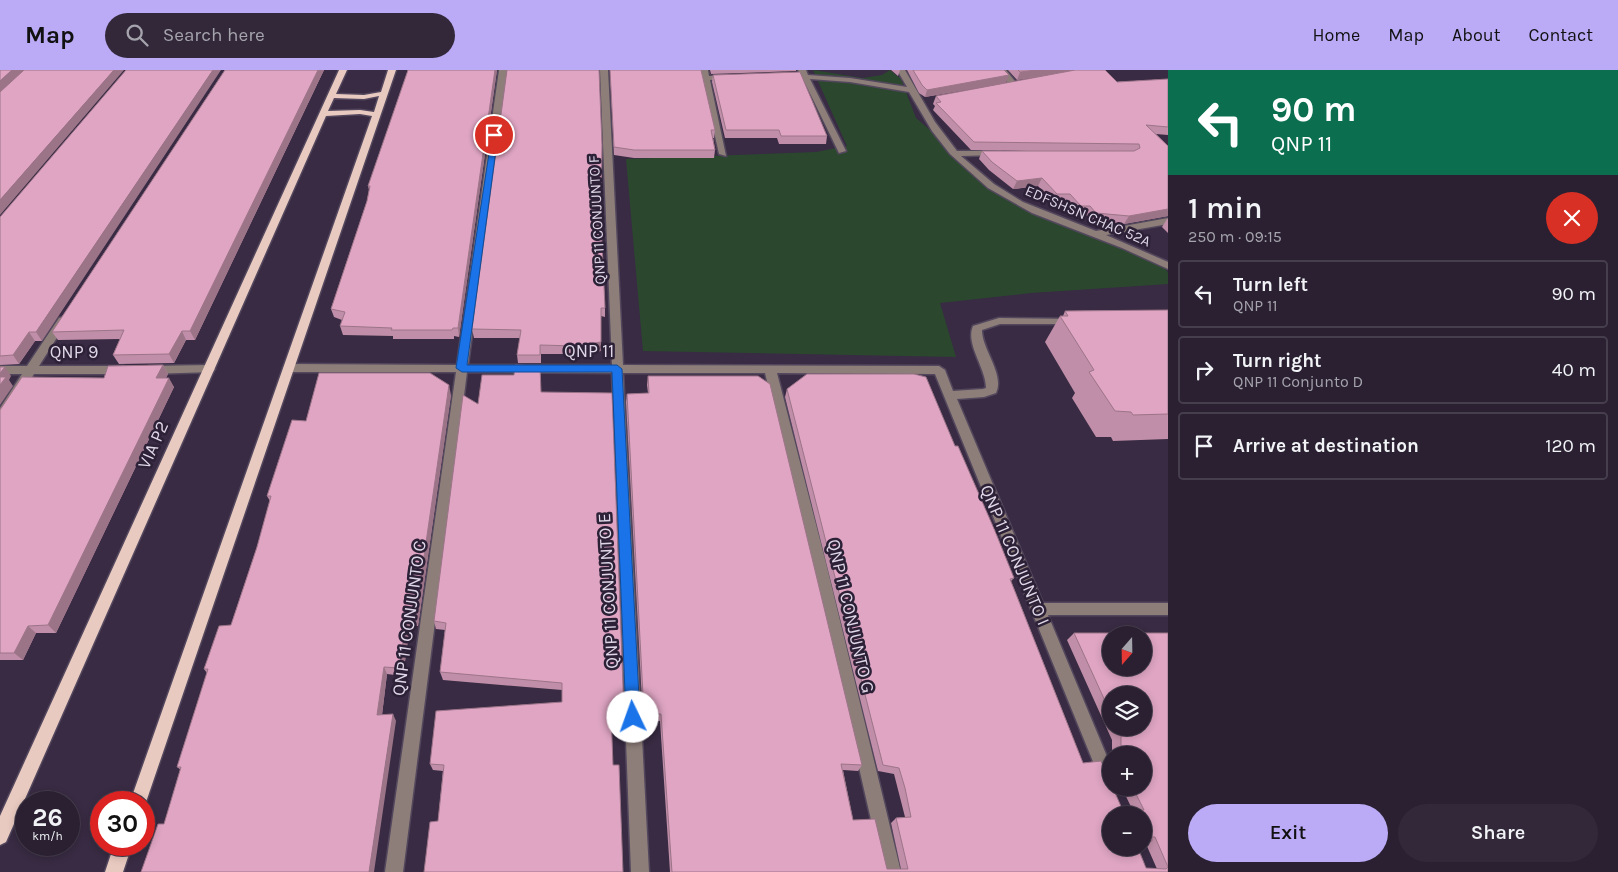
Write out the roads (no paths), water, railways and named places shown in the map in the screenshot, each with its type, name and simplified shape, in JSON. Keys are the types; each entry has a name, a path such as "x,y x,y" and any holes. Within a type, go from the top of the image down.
{"main road":[{"name":"VIA P2","path":"0,836 343,70"},
{"path":"142,791 378,115 392,70"},
{"path":"331,96 364,97 385,92"},
{"path":"322,114 352,112 378,115"},
{"path":"114,872 119,856"}],"street":[{"name":"QNP 11 CONJUNTO C","path":"394,872 503,70"},
{"name":"QNP 11 CONJUNTO F","path":"604,70 617,369"},
{"name":"EDFSHSN CHAC 52A","path":"900,70 912,90 925,101 942,138 955,154 982,180 1049,218 1095,234 1168,266"},
{"path":"1002,70 1014,85"},
{"path":"774,76 803,72 912,90"},
{"path":"803,72 842,151"},
{"path":"724,154 705,74 735,77"},
{"path":"1004,87 1023,84"},
{"path":"955,154 1004,153"},
{"path":"1095,234 1168,221"},
{"path":"0,416 69,312"},
{"path":"949,395 984,393 992,390 993,378 976,339 978,328 990,322 999,321 1085,320"},
{"name":"QNP 11","path":"289,368 890,370"},
{"name":"QNP 9","path":"0,370 209,369"},
{"name":"QNP 11 CONJUNTO E","path":"617,369 640,872"},
{"name":"QNP 11 CONJUNTO G","path":"770,369 822,573 892,872"},
{"name":"QNP 11 CONJUNTO I","path":"890,370 939,370 1102,763"},
{"path":"1038,609 1168,608"}]}
